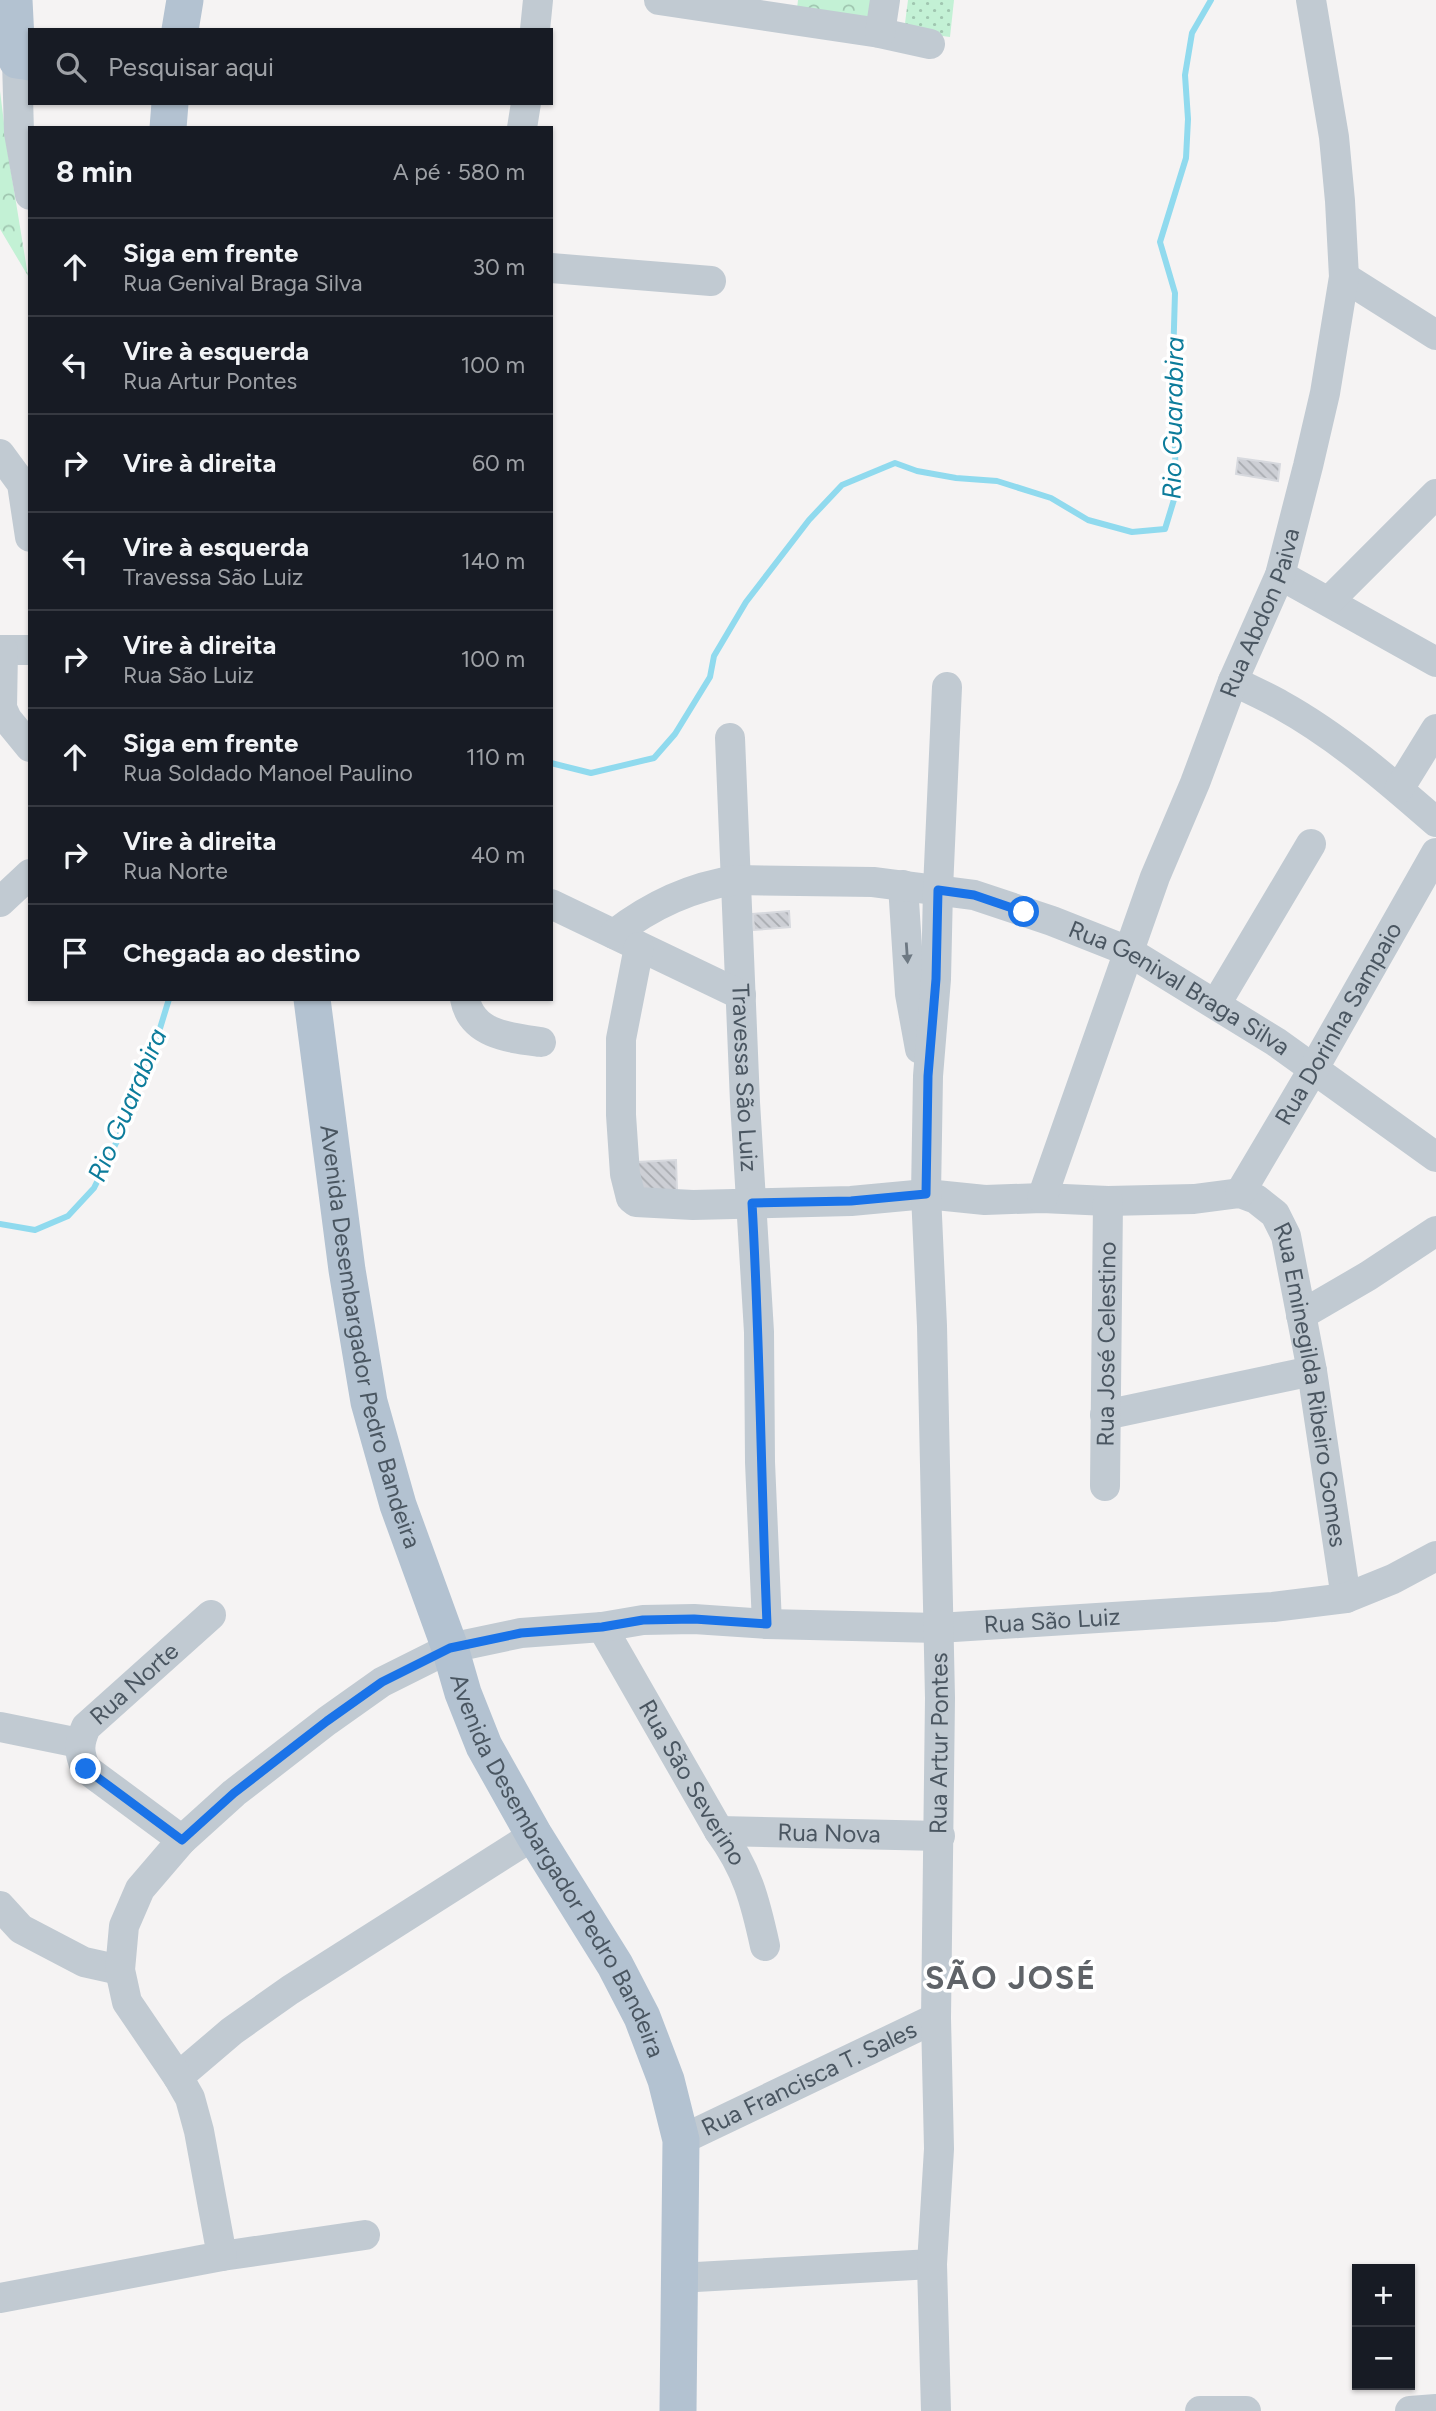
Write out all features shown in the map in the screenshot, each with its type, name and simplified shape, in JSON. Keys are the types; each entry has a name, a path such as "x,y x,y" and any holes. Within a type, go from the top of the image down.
{"main road":[{"path":"14,0 23,61"},
{"path":"180,28 185,0"},
{"path":"168,126 170,105"},
{"name":"Avenida Desembargador Pedro Bandeira","path":"312,1001 347,1270 369,1402 398,1505 484,1746 534,1835 615,1965 642,2017 666,2080 681,2140 678,2411"}],"street":[{"path":"535,28 538,0"},
{"path":"659,0 781,9 930,44"},
{"path":"880,33 886,0"},
{"name":"Rua Abdon Paiva","path":"1042,1198 1155,877 1195,783 1233,681 1280,575 1325,393 1343,277 1335,137 1312,6"},
{"path":"23,61 19,134 28,184"},
{"path":"522,126 526,105"},
{"path":"553,268 711,281"},
{"path":"1343,277 1436,335"},
{"path":"0,454 22,484 28,524"},
{"path":"1329,601 1436,494"},
{"path":"1280,575 1436,662"},
{"path":"11,650 2,708 7,719 28,745"},
{"path":"1233,681 1319,729 1399,789 1436,822"},
{"name":"Rua Artur Pontes","path":"936,2411 932,2264 939,2148 936,2018 940,1836 932,1326 926,1194 928,1076 936,979 947,687"},
{"path":"1399,789 1436,729"},
{"name":"Travessa São Luiz","path":"730,738 744,1102 759,1332 760,1462 767,1624"},
{"path":"1216,1004 1311,844"},
{"name":"Rua Dorinha Sampaio","path":"1240,1193 1436,853"},
{"path":"0,902 28,876"},
{"name":"Rua Genival Braga Silva","path":"626,941 633,919 658,904 713,883 736,880 873,882 974,895 1052,921 1128,951 1314,1068 1436,1157"},
{"name":"Rua Artur Pontes","path":"902,885 910,994 919,1047 928,1076"},
{"path":"553,905 741,995"},
{"path":"626,941 621,1039 621,1115 625,1174 631,1198 638,1202 693,1205 851,1201 926,1194 985,1200 1042,1198 1108,1201 1194,1199 1240,1193"},
{"path":"466,1001 470,1013 487,1030 514,1039 541,1042"},
{"name":"Rua Eminegilda Ribeiro Gomes","path":"1240,1193 1266,1205 1283,1228 1311,1371 1346,1598"},
{"name":"Rua José Celestino","path":"1105,1486 1108,1201"},
{"path":"1301,1315 1368,1276 1436,1231"},
{"path":"1105,1415 1311,1371"},
{"name":"Rua São Luiz","path":"222,2256 199,2131 190,2098 127,2002 120,1970 124,1926 140,1889 182,1840 234,1793 382,1682 450,1648 521,1633 602,1627 643,1620 694,1619 767,1624 938,1628 1273,1608 1346,1598 1393,1579 1436,1556"},
{"name":"Rua Norte","path":"182,1840 86,1769 80,1756 79,1743 86,1727 211,1615"},
{"name":"Rua São Severino","path":"602,1627 719,1830 734,1851 755,1898 765,1946"},
{"path":"0,1727 79,1743"},
{"name":"Rua Nova","path":"719,1830 940,1836"},
{"path":"178,2077 232,2031 290,1990 534,1835"},
{"path":"0,1906 21,1929 84,1962 120,1970"},
{"name":"Rua Francisca T. Sales","path":"681,2140 936,2018"},
{"path":"0,2298 222,2256 365,2235"},
{"path":"678,2278 932,2264"},
{"path":"1410,2411 1436,2409"},
{"path":"1200,2411 1246,2411"}],"green space":[{"path":"798,0 875,0 873,17 797,9"},
{"path":"908,0 954,0 950,37 904,31"},
{"path":"0,91 7,147 28,276 0,229"}],"building":[{"path":"1238,458 1280,464 1278,481 1236,474"},
{"path":"789,911 790,927 754,930 753,914"},
{"path":"676,1160 677,1190 638,1192 637,1162"}],"waterway":[{"name":"Rio Guarabira","path":"553,764 591,773 654,758 675,734 710,677 714,656 746,602 809,520 842,485 895,463 917,471 956,478 997,481 1051,498 1088,520 1132,532 1165,529 1176,493 1173,361 1175,293 1160,242 1186,158 1188,119 1185,75 1192,33 1211,0"},
{"name":"Rio Guarabira","path":"0,1224 35,1230 68,1216 94,1188 120,1135 120,1121 150,1061 168,1001"}],"district":[{"name":"SÃO JOSÉ","path":"1011,1978"}],"route":[{"path":"86,1769 182,1840 234,1793 327,1721 382,1682 450,1648 521,1633 602,1627 643,1620 694,1619 767,1624 760,1462 759,1332 752,1203 851,1201 926,1194 928,1076 936,979 938,890 974,895 1024,912"}]}
